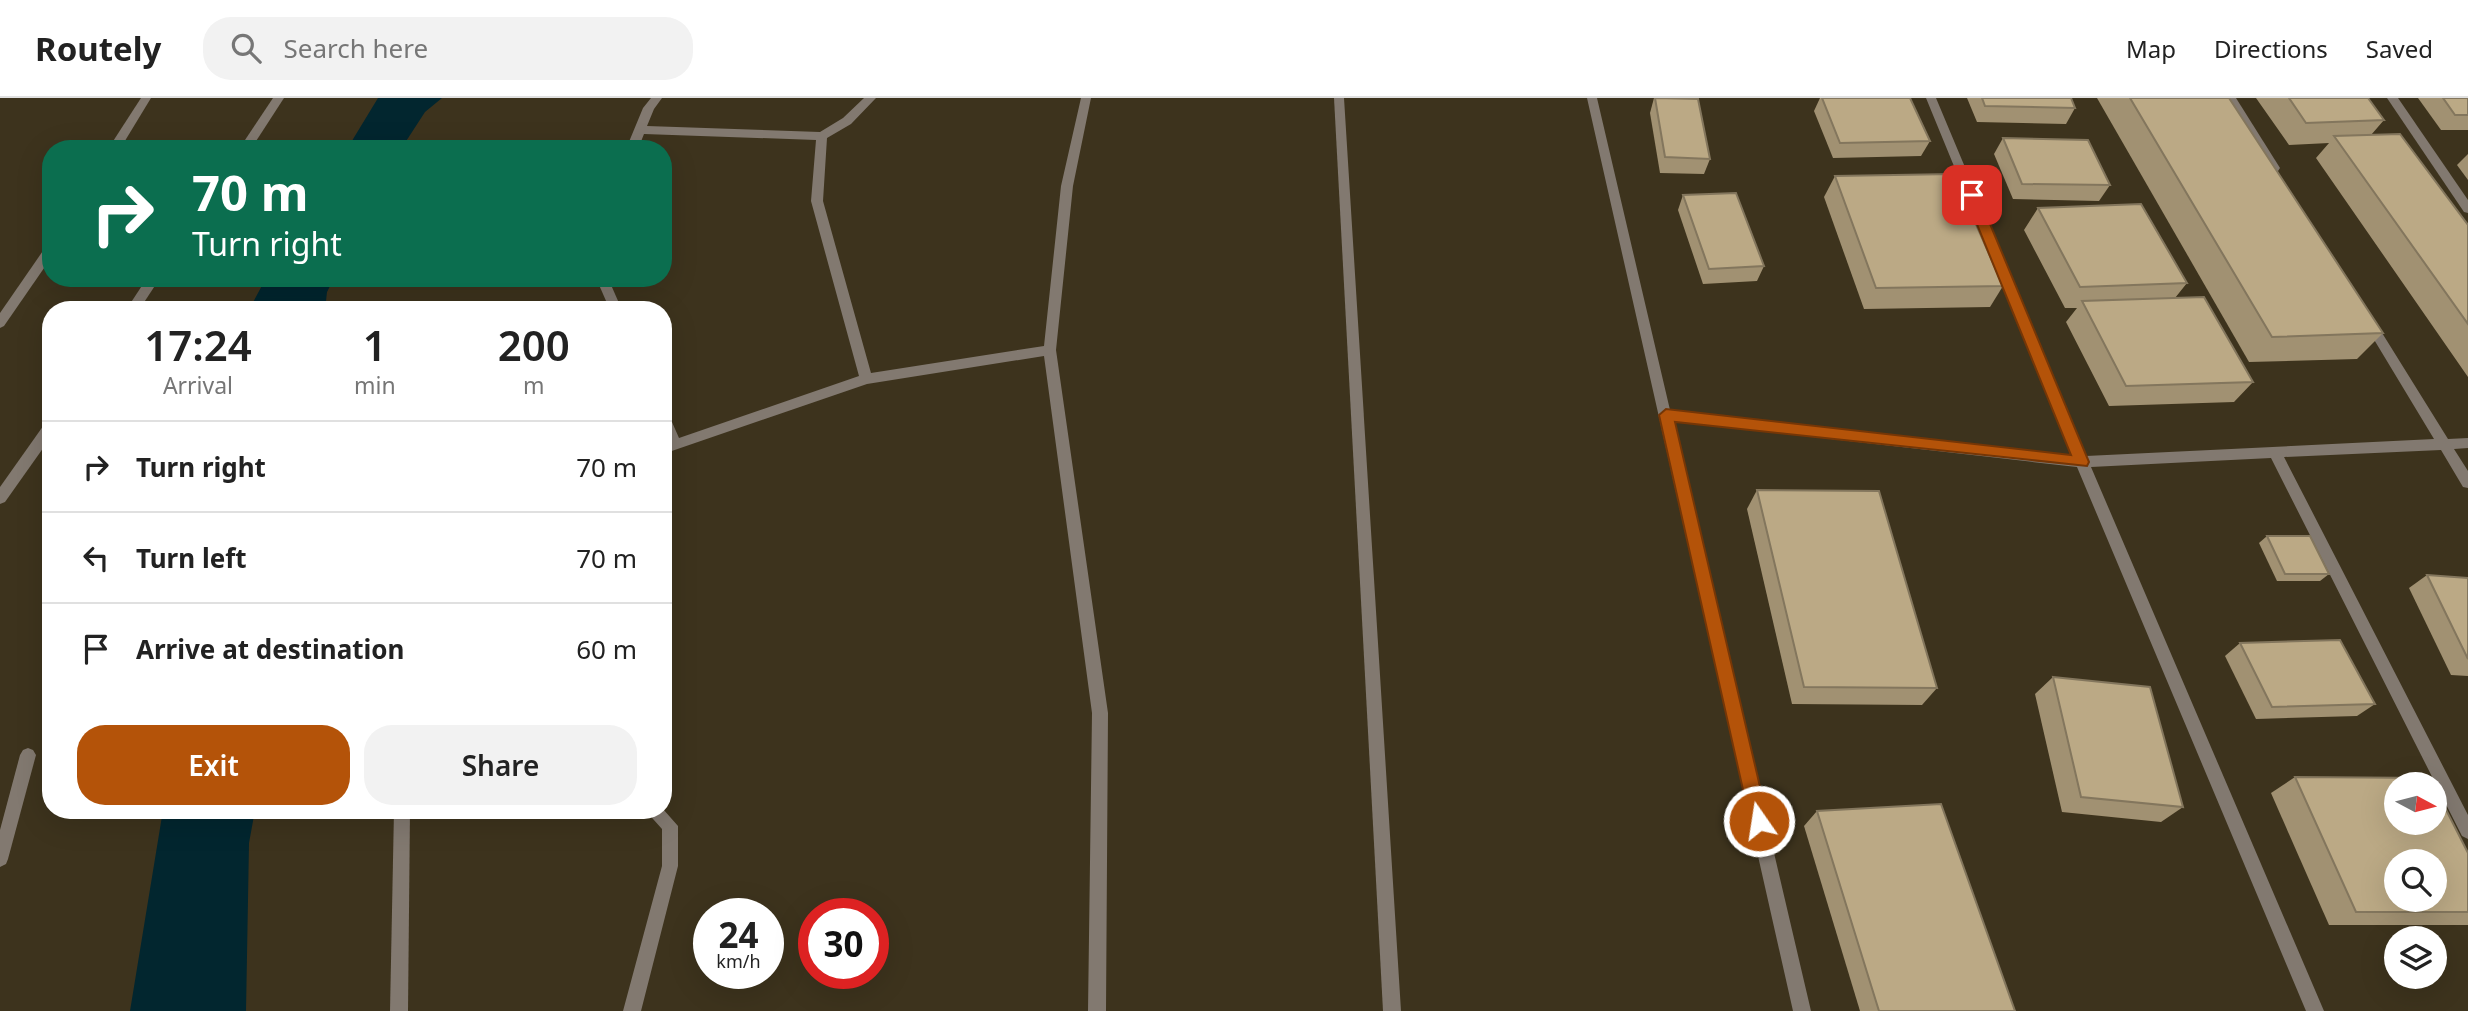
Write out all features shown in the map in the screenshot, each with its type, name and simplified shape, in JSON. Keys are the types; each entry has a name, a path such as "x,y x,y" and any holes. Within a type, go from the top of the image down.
{"street":[{"path":"120,140 146,98"},
{"path":"251,140 279,98"},
{"path":"636,140 657,98"},
{"path":"640,130 822,136 847,121 871,98"},
{"path":"1086,98 1067,186 1050,350 1100,713 1097,1011"},
{"path":"1339,98 1392,1011"},
{"path":"1592,98 1802,1011"},
{"path":"1931,98 2315,1011"},
{"path":"2231,98 2281,179"},
{"path":"2392,98 2468,209"},
{"path":"822,136 817,201 866,379"},
{"path":"0,323 42,261"},
{"path":"2359,306 2468,483"},
{"path":"672,445 866,379 1050,350"},
{"path":"1666,415 2082,462 2468,443"},
{"path":"0,498 42,439"},
{"path":"2275,453 2468,831"},
{"path":"0,859 28,755"},
{"path":"399,1011 402,819"},
{"path":"632,1011 670,866 670,826 663,819"}],"water":[{"path":"378,98 442,98 425,112 407,140 352,140"},
{"path":"261,287 330,287 326,301 254,301"},
{"path":"162,819 253,819 249,843 246,1011 130,1011"}],"building":[{"path":"1655,98 1698,99 1710,159 1665,157"},
{"path":"1822,98 1910,98 1930,141 1840,143"},
{"path":"1982,98 2071,98 2075,108 1985,106"},
{"path":"2130,98 2229,98 2383,333 2272,337"},
{"path":"2289,98 2368,98 2384,120 2306,123"},
{"path":"2443,98 2468,98 2468,115 2455,115"},
{"path":"2400,134 2468,225 2468,324 2334,136"},
{"path":"2003,138 2088,140 2110,185 2022,184"},
{"path":"1954,174 2003,286 1876,288 1835,176"},
{"path":"1736,193 1764,266 1709,269 1683,195"},
{"path":"2141,204 2187,283 2080,287 2038,208"},
{"path":"2204,297 2253,382 2126,386 2082,301"},
{"path":"1757,490 1879,491 1937,688 1804,687"},
{"path":"2267,536 2310,536 2329,574 2285,574"},
{"path":"2427,575 2468,578 2468,659"},
{"path":"2340,640 2375,704 2272,707 2240,643"},
{"path":"2053,677 2150,687 2183,807 2081,797"},
{"path":"2295,777 2384,778 2384,835 2447,835 2447,812 2468,853 2468,912 2447,912 2447,849 2384,849 2384,912 2356,912"},
{"path":"1941,804 2015,1011 1879,1011 1817,811"}],"route":[{"path":"1759,821 1666,415 2082,462 1972,195"}]}
